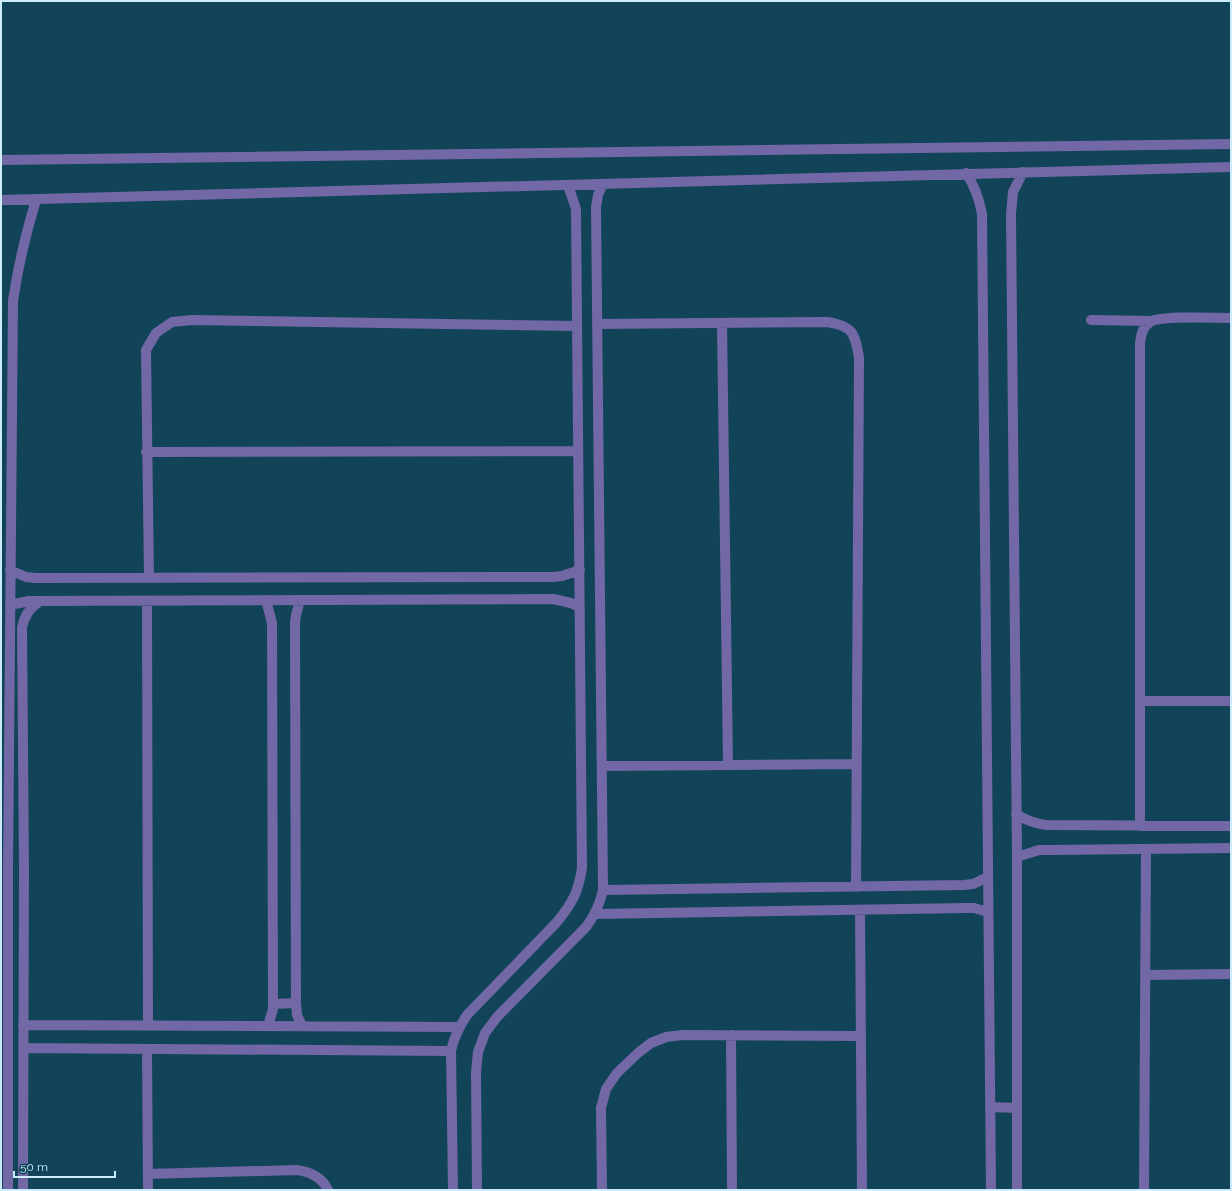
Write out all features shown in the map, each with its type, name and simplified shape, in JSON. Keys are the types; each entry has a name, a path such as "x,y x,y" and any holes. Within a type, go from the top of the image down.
{"street":[{"path":"1,160 1231,144"},
{"path":"1,200 1231,167"},
{"path":"1017,1190 1016,814 1011,214 1013,192 1023,172"},
{"path":"966,173 980,199 982,214 991,1190"},
{"path":"477,1190 476,1072 478,1052 485,1033 497,1017 586,927 595,914 603,890 603,766 596,207 598,195 603,184"},
{"path":"453,1190 451,1051 454,1038 467,1015 557,922 570,906 579,888 582,868 576,209 568,185"},
{"path":"8,1190 8,869 13,301 18,266 36,200"},
{"path":"1091,320 1152,321 1165,318 1231,318"},
{"path":"149,578 146,452 146,350 156,332 172,322 192,320 577,326"},
{"path":"1140,826 1140,344 1142,330 1152,321"},
{"path":"598,324 827,322 840,324 850,330 856,342 859,358 856,886"},
{"path":"722,323 728,765"},
{"path":"146,452 578,451"},
{"path":"10,570 26,577 35,578 553,577 562,576 580,570"},
{"path":"10,605 29,601 553,599 571,603 580,608"},
{"path":"266,600 272,623 273,1004 272,1015 268,1026"},
{"path":"300,600 295,622 296,1003 297,1015 302,1026"},
{"path":"147,601 148,1025"},
{"path":"23,1190 24,869 22,628 26,614 39,602"},
{"path":"1140,701 1231,701"},
{"path":"603,766 857,764"},
{"path":"1016,814 1035,824 1231,826"},
{"path":"1016,857 1045,850 1231,848"},
{"path":"1144,1190 1146,849"},
{"path":"8,869 24,869"},
{"path":"603,890 964,885 973,884 988,877"},
{"path":"595,914 974,908 988,912"},
{"path":"860,910 862,1190"},
{"path":"1145,975 1231,974"},
{"path":"273,1004 296,1003"},
{"path":"23,1025 459,1027"},
{"path":"602,1190 601,1108 606,1089 617,1074 638,1053 651,1043 666,1037 682,1035 861,1036"},
{"path":"731,1035 732,1190"},
{"path":"23,1048 451,1051"},
{"path":"147,1049 148,1190"},
{"path":"990,1107 1016,1108"},
{"path":"148,1174 297,1170 318,1176 328,1190"}]}
